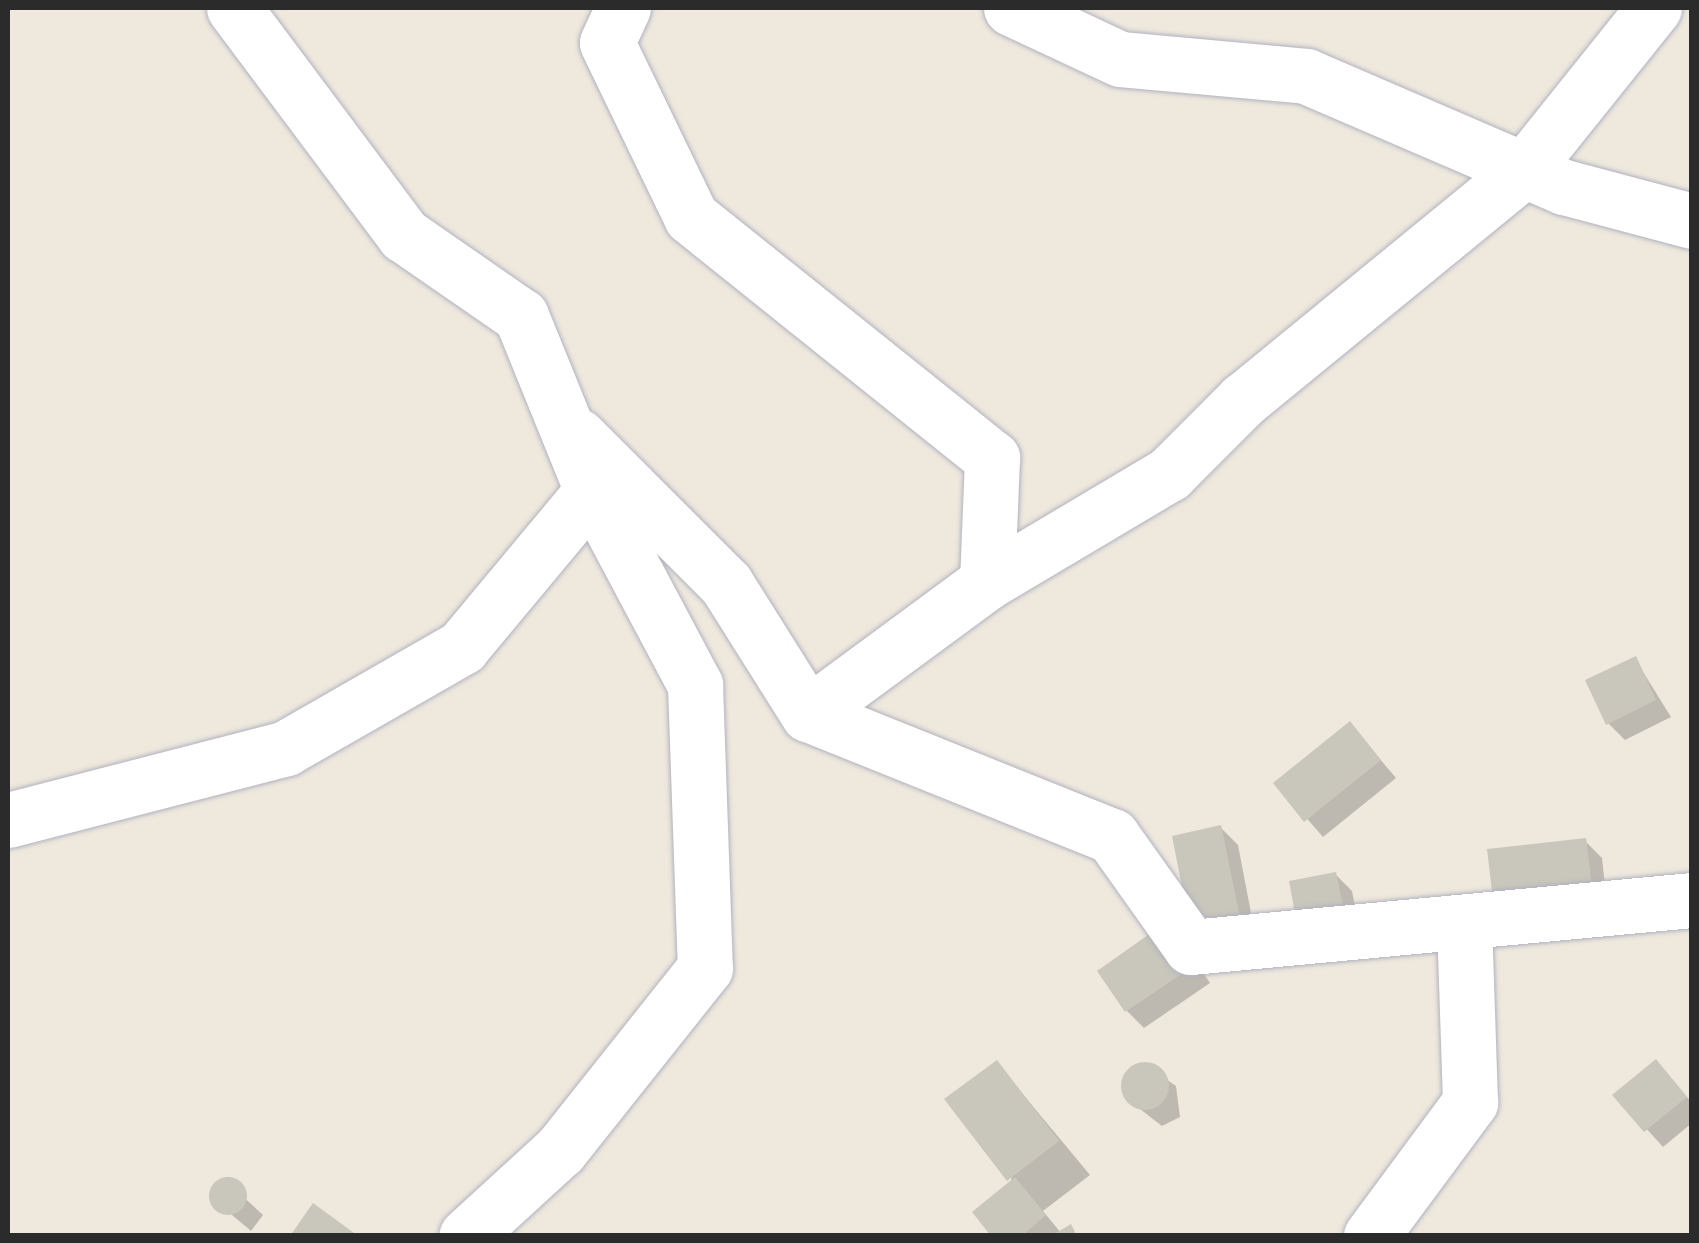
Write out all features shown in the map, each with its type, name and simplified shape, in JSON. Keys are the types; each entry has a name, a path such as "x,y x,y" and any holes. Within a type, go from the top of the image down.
{"street":[{"path":"234,8 404,234 521,316 592,491 695,684 705,968 560,1150 466,1236"},
{"path":"623,8 607,43 691,217 992,458 987,582"},
{"path":"1011,8 1120,59 1306,76 1524,170 1692,221"},
{"path":"808,714 987,582 1169,474 1244,400 1524,170 1654,8"},
{"path":"565,424 726,584 808,714 1112,836 1191,947 1692,900"},
{"path":"8,820 286,748 462,647 592,491"},
{"path":"1372,1236 1470,1102 1464,922"}],"building":[{"path":"1636,656 1656,700 1606,725 1585,680"},
{"path":"1350,721 1381,760 1304,822 1273,783"},
{"path":"1221,825 1241,922 1191,933 1172,836"},
{"path":"1586,838 1592,887 1493,900 1487,849"},
{"path":"1336,872 1348,930 1300,940 1289,881"},
{"path":"1165,923 1195,965 1125,1012 1097,971"},
{"path":"1656,1059 1687,1097 1644,1132 1612,1095"},
{"path":"997,1060 1059,1141 1007,1181 944,1099"},
{"path":"1145,1062 1162,1069 1169,1086 1162,1103 1145,1110 1128,1103 1121,1086 1128,1069"},
{"path":"228,1177 242,1182 247,1196 242,1210 228,1215 214,1210 209,1196 214,1182"},
{"path":"1015,1177 1046,1215 1022,1236 991,1236 972,1212"},
{"path":"313,1203 354,1233 352,1236 290,1236"},
{"path":"1071,1224 1077,1236 1051,1236"}]}
